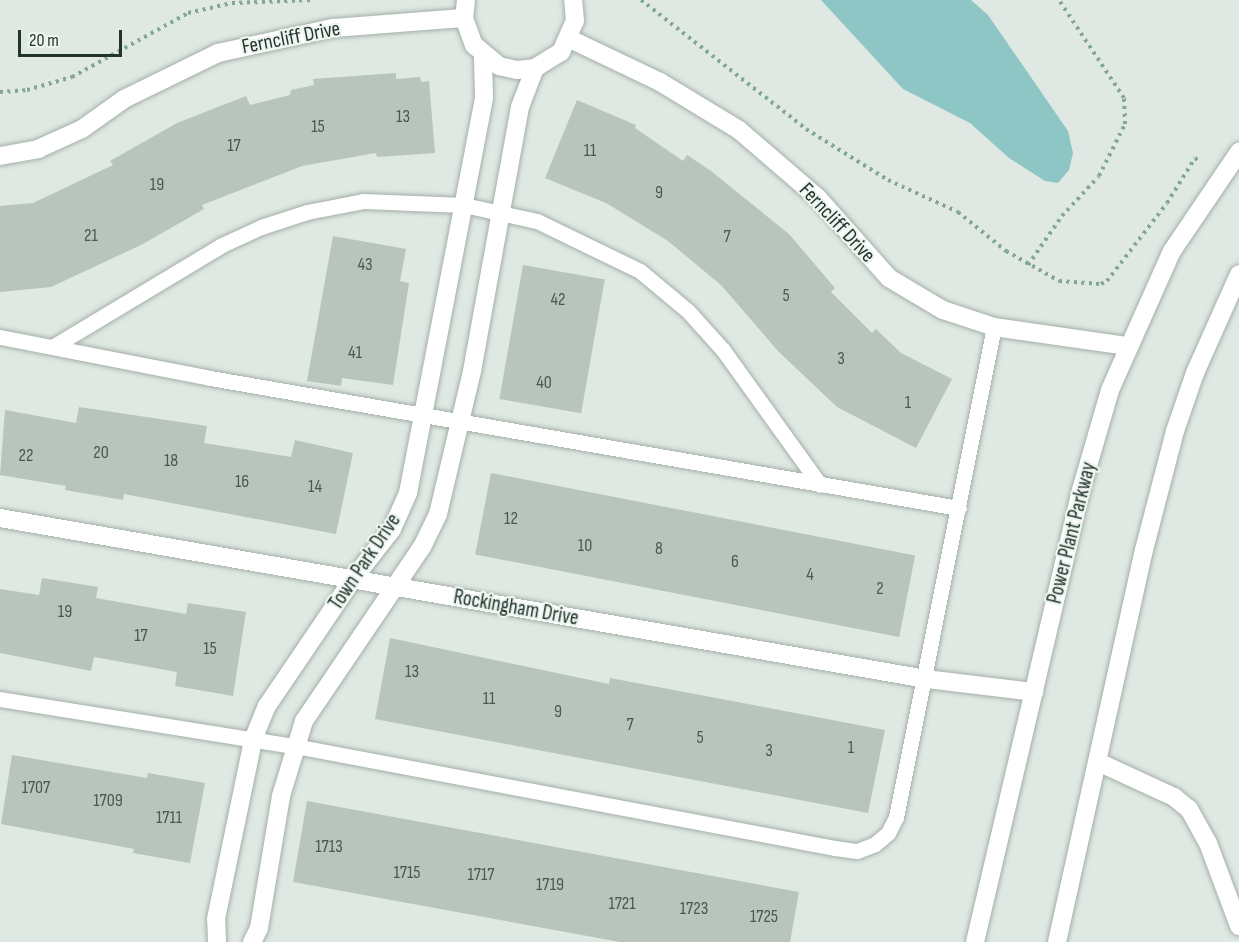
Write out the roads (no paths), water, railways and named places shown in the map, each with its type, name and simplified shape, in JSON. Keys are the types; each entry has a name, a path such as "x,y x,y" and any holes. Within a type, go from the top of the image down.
{"street":[{"path":"465,9 467,32 483,57 508,68 535,68 550,62 570,39 575,21 573,0"},
{"name":"Ferncliff Drive","path":"0,156 38,149 74,133 124,99 218,53 333,28 465,9"},
{"name":"Ferncliff Drive","path":"570,39 660,82 739,130 818,198 889,278 943,310 994,327 1128,346"},
{"name":"Town Park Drive","path":"218,942 216,920 253,740 267,706 352,579 392,529 408,493 484,98 483,57"},
{"name":"Town Park Drive","path":"252,942 259,928 281,796 304,721 422,547 438,514 461,420 520,107 535,68"},
{"name":"Power Plant Parkway","path":"975,942 1081,490 1110,390 1172,251 1219,177 1239,152"},
{"path":"1057,942 1144,550 1175,431 1194,373 1239,274"},
{"name":"Rockingham Drive","path":"0,518 926,679 1034,692"},
{"path":"1098,762 1174,797 1189,809 1208,843 1239,926"}],"lane":[{"path":"54,346 222,245 271,224 307,212 363,201 464,205 500,212 569,234 630,266 688,311 723,350 820,485"},
{"path":"0,699 295,746 856,851 875,844 888,833 896,816 926,679 994,327"},
{"path":"0,337 210,378 958,508"}],"water":[{"path":"821,0 971,0 988,15 1068,131 1073,153 1069,170 1058,183 1045,181 1009,158 970,123 903,89"}]}
